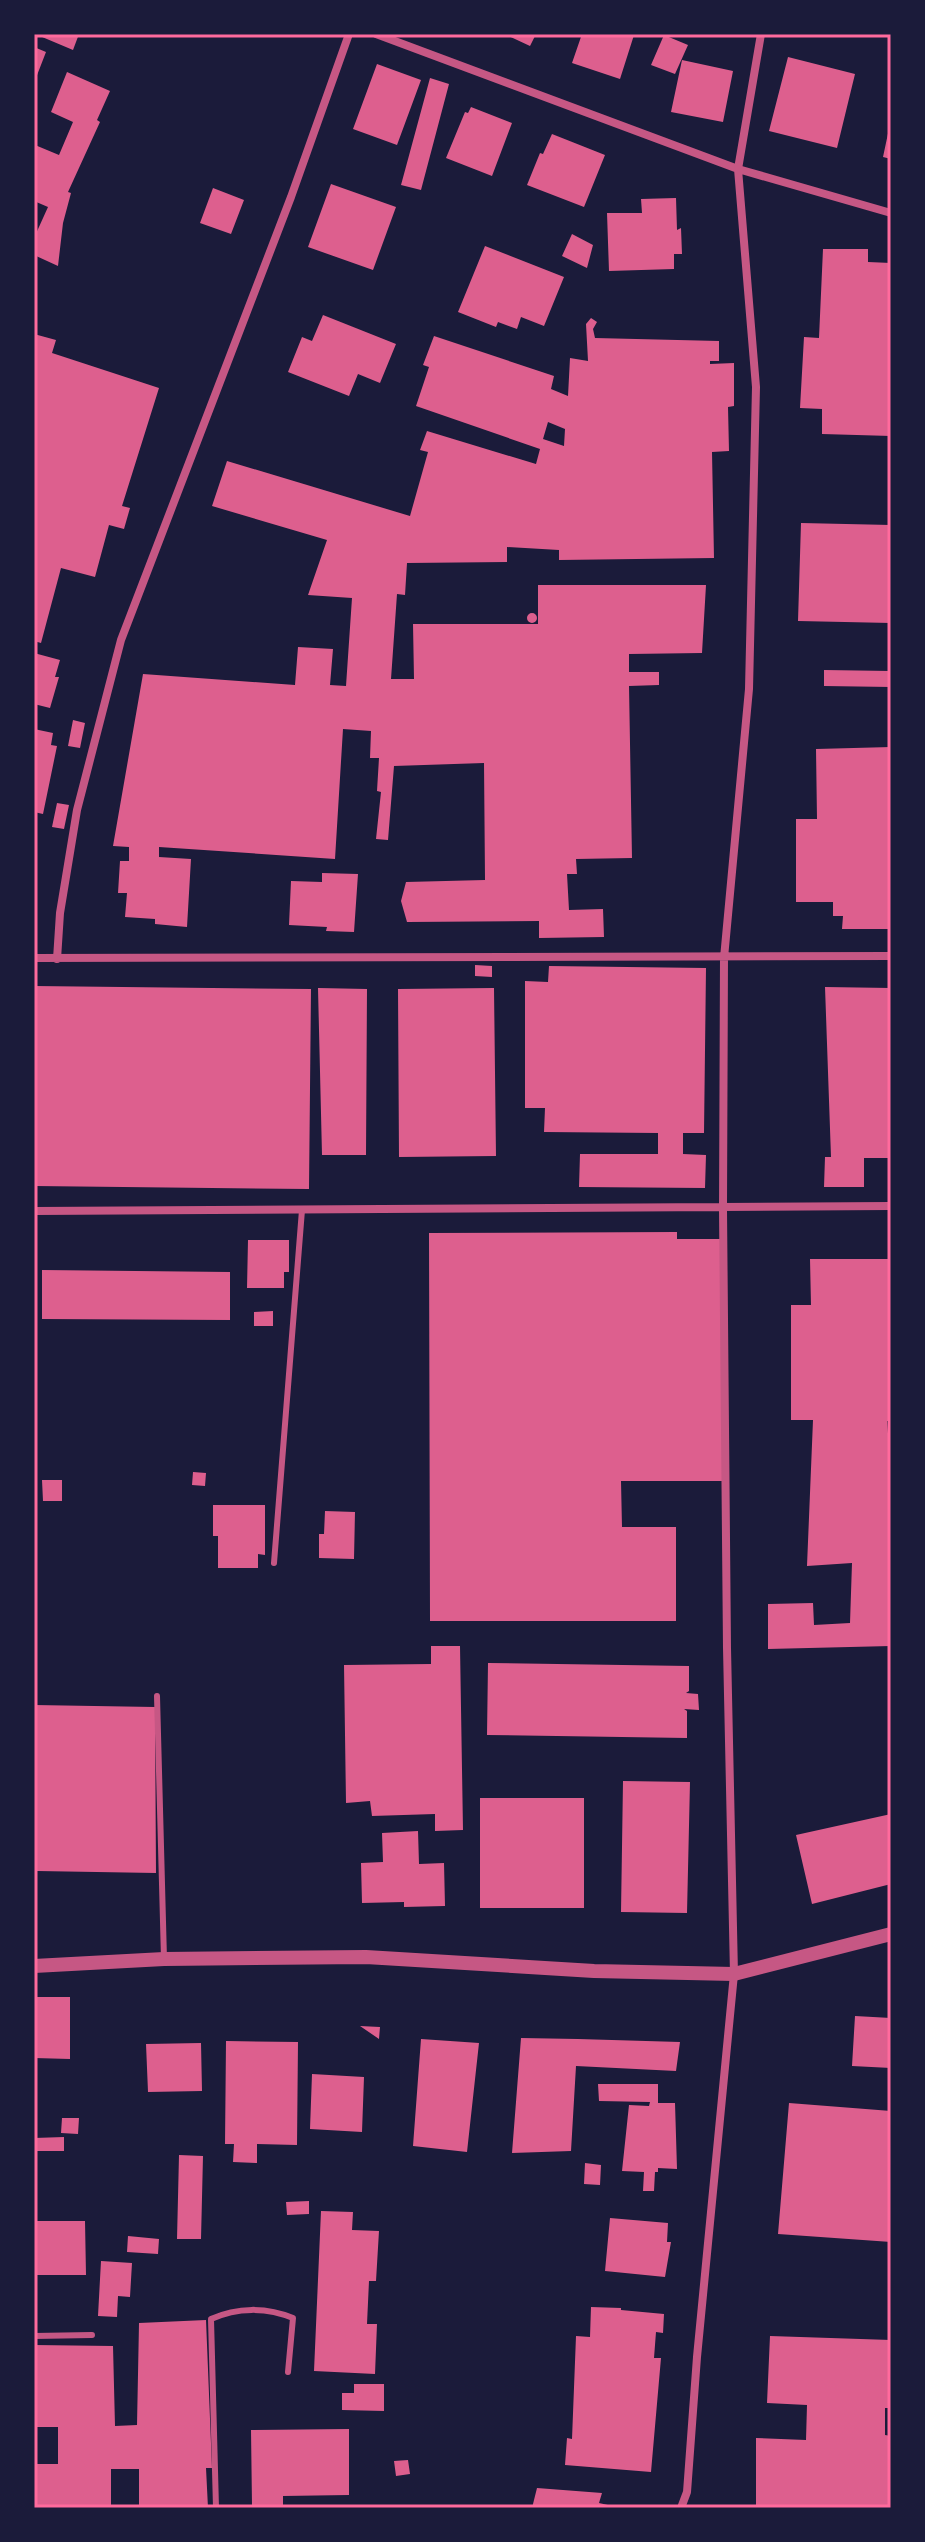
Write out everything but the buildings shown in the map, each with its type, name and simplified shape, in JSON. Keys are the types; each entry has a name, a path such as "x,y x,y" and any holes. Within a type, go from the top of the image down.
{"street":[{"path":"57,959 60,913 77,810 121,640 291,197 349,34"},
{"path":"376,34 738,169 891,213"},
{"path":"681,2508 687,2492 734,1974 723,1209 724,958 749,689 756,403 738,169 761,34"},
{"path":"34,958 891,956"},
{"path":"34,1211 891,1206"},
{"path":"34,1966 164,1959 366,1957 594,1971 734,1974 891,1934"}],"lane":[{"path":"274,1563 302,1210"},
{"path":"157,1696 164,1959"},
{"path":"216,2508 211,2319 226,2312 272,2309 293,2318 288,2372"},
{"path":"34,2336 92,2335"}]}
